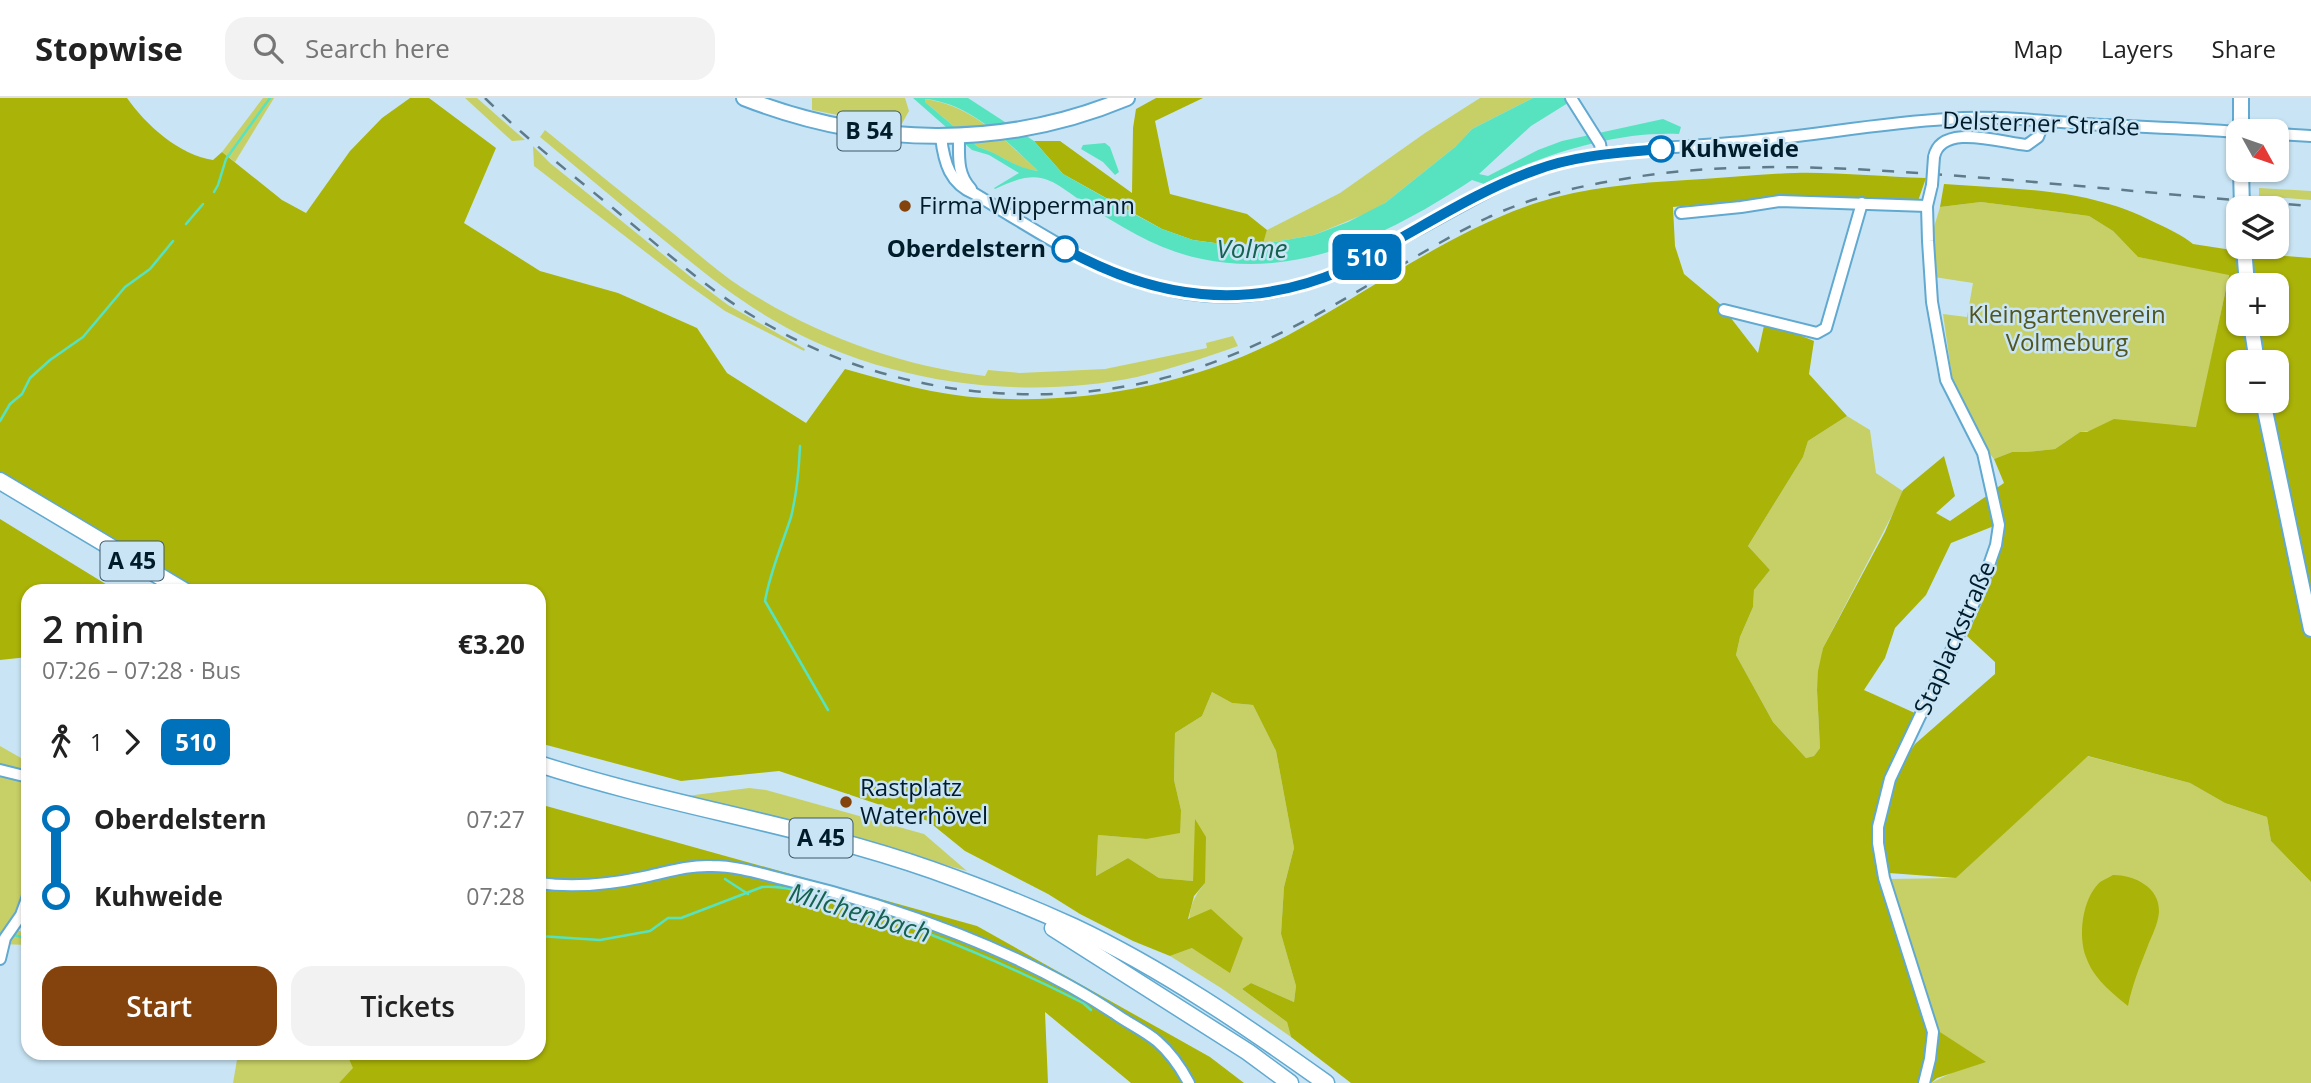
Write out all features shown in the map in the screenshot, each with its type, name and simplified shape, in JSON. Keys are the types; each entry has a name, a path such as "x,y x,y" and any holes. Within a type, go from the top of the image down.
{"highway":[{"name":"A 45","path":"0,481 158,584"},
{"name":"A 45","path":"0,490 172,584"},
{"name":"A 45","path":"546,766 695,807 843,843 931,870 1020,903 1076,928 1137,970 1163,998 1248,1052 1290,1083"},
{"name":"A 45","path":"546,774 614,795 839,851 927,877 1016,910 1137,970 1171,981 1260,1036 1326,1083"}],"main road":[{"name":"B 54","path":"744,98 798,117 843,127 941,138 1066,120 1127,98"},
{"path":"2240,119 2241,98"},
{"path":"2265,413 2311,629"}],"street":[{"path":"1571,98 1601,149"},
{"name":"Delsterner Straße","path":"941,138 944,156 954,181 964,190 1065,249 1117,275 1151,286 1191,295 1246,295 1296,287 1343,270 1518,177 1601,149 1798,136 1947,119 2226,130"},
{"name":"Staplackstraße","path":"1924,1083 1933,1032 1884,878 1878,827 1894,769 1981,588 1996,545 1998,525 1983,453 1946,380 1932,301 1927,206 1934,157 1936,150 1945,140 1959,136 2027,145 2038,137 2044,121"},
{"path":"2289,135 2311,136"},
{"path":"959,137 958,160 962,177 975,194"},
{"path":"1681,212 1780,201 1927,206"},
{"path":"1724,310 1818,333 1826,328 1862,203"},
{"path":"0,770 21,775"},
{"path":"546,883 585,885 642,878 684,867 714,866 799,883 860,901 930,924 1004,955 1071,988 1156,1040 1173,1058 1189,1083"},
{"path":"0,959 8,932 21,915"}],"green space":[{"path":"263,98 274,98 235,162 222,152"},
{"path":"465,98 477,98 525,140 512,141"},
{"path":"812,98 905,98 909,111 900,127 812,110"},
{"path":"1480,98 1533,98 1472,129 1455,147 1372,211 1314,235 1263,244 1267,230 1340,193"},
{"path":"924,99 941,102 972,116 1000,136 1038,171 1023,168 978,147"},
{"path":"545,130 741,287 798,320 889,356 985,376 988,370 1020,373 1105,369 1207,348 1206,343 1233,336 1238,346 1137,377 1044,387 949,381 857,359 773,320 726,289 540,137"},
{"path":"533,146 550,163 692,278 728,305 805,349 804,351 725,311 687,284 534,166"},
{"path":"2259,188 2311,191 2311,200 2289,198 2289,196 2259,196"},
{"name":"Kleingartenverein Volmeburg","path":"1981,202 2089,216 2113,231 2138,257 2226,273 2226,288 2197,427 2174,425 2080,432 2055,449 2012,452 1994,459 1986,449 1952,377 1943,314 1967,317 1973,283 1934,277 1931,237 1940,207"},
{"path":"1847,416 1870,430 1876,473 1904,492 1823,648 1817,690 1820,748 1814,756 1806,758 1773,722 1736,655 1740,637 1753,607 1754,590 1770,570 1748,546 1803,457 1808,441"},
{"path":"1212,692 1232,703 1253,705 1276,751 1294,848 1284,887 1281,934 1296,986 1294,1002 1251,983 1242,989 1287,1022 1291,1037 1170,956 1192,948 1191,906 1205,883 1196,820 1193,881 1159,878 1128,858 1096,876 1098,835 1146,839 1181,810 1174,780 1175,733 1202,716"},
{"path":"0,746 21,758 21,909 11,927 21,932 21,945 0,944"},
{"path":"2087,756 2190,783 2225,803 2267,817 2271,841 2311,882 2311,1083 1931,1083 1980,1059 1937,1030 1888,879 1956,878"},
{"path":"749,788 766,790 924,834 967,871 773,816 687,796"},
{"path":"237,1060 350,1060 354,1068 339,1083 233,1083"}],"shaded area":[{"path":"0,98 127,98 154,128 176,145 200,157 213,160 222,152 282,200 306,213 350,151 382,118 410,98 429,98 496,148 464,223 540,271 618,293 697,328 727,373 806,423 845,369 949,394 1025,399 1107,393 1188,376 1265,347 1446,243 1506,214 1536,203 1592,189 1782,174 1827,173 1926,178 1918,201 1791,196 1673,207 1675,246 1684,274 1720,304 1758,353 1765,321 1814,341 1809,374 1847,416 1808,441 1803,457 1748,546 1770,570 1754,590 1753,607 1740,637 1736,655 1773,722 1806,758 1814,756 1820,748 1817,690 1823,648 1885,532 1903,490 1944,456 1955,496 1936,513 1950,521 1988,495 1994,526 1951,543 1926,595 1895,628 1885,658 1864,690 1917,714 1886,776 1875,825 1882,885 1899,947 1930,1032 1937,1030 1986,1062 1937,1078 1931,1083 1351,1083 1291,1037 1287,1022 1242,989 1251,983 1294,1002 1296,986 1281,934 1284,887 1294,848 1276,751 1253,705 1232,703 1212,692 1202,716 1175,733 1174,780 1181,810 1180,833 1146,839 1098,835 1096,876 1128,858 1159,878 1193,881 1195,819 1206,837 1205,883 1194,896 1188,919 1211,909 1243,938 1230,973 1192,948 1170,956 1133,941 965,851 928,821 779,771 681,781 546,745 546,584 182,584 0,474"},
{"path":"1156,98 1203,98 1155,121 1170,194 1247,214 1267,230 1263,244 1229,245 1193,240 1162,229 1063,174 1034,141 1060,141 1132,193 1136,109"},
{"path":"1944,184 2053,192 2079,196 2130,211 2175,232 2193,244 2226,249 2226,259 2311,258 2311,882 2271,841 2267,817 2225,803 2190,783 2088,756 1956,878 1889,873 1881,831 1888,799 1904,761 1915,744 1995,674 1995,662 1967,636 1991,582 2000,548 2000,510 1995,489 2004,483 1994,459 2012,452 2055,449 2080,432 2087,432 2114,419 2196,427 2226,289 2226,336 2289,336 2289,273 2226,274 2138,257 2113,231 2089,216 1981,202 1940,207"},
{"path":"0,519 106,584 21,584 21,658 0,660"},
{"path":"546,806 977,926 1210,1057 1244,1083 1131,1083 1045,1012 1048,1083 339,1083 353,1068 349,1060 546,1060"},
{"path":"2113,875 2129,877 2144,884 2158,903 2157,922 2128,1006 2093,972 2082,939 2085,908 2093,890"}],"water":[{"name":"Volme","path":"913,98 968,98 1034,141 1063,174 1162,229 1193,240 1230,245 1263,244 1314,235 1348,222 1385,203 1455,147 1472,129 1533,98 1576,98 1531,126 1479,174 1488,176 1538,150 1562,141 1663,119 1681,127 1679,134 1629,136 1578,147 1506,173 1484,184 1472,180 1378,233 1310,257 1274,263 1238,264 1202,259 1171,250 1128,230 1059,186 1041,178 1024,178 995,189 1019,173 989,155 972,150","holes":["925,99 942,102 987,125 1038,171 1022,167 978,147 925,102"]},
{"path":"1105,143 1110,147 1119,172 1115,175 1103,162 1081,149 1083,145"}],"waterway":[{"path":"214,192 226,159 270,98"},
{"path":"186,224 203,204"},
{"path":"0,421 10,404 22,394 30,378 83,337 125,287 150,269 173,241"},
{"path":"800,446 791,517 765,601 828,710"},
{"path":"725,879 748,894"},
{"name":"Milchenbach","path":"546,936 600,940 650,931 668,918 681,918 762,887 782,888 872,913 964,948 1024,974 1083,1003 1091,1010"},
{"name":"Milchenbach","path":"14,935 21,937"}],"railway":[{"path":"485,98 534,143 674,259 711,288 770,326 855,365 900,378 993,393 1087,392 1154,381 1194,369 1291,328 1489,217 1565,191 1653,174 1779,167 1863,170 2311,206"}],"bus line":[{"name":"510","path":"1065,249 1117,275 1178,293 1204,296 1275,292 1296,287 1356,264 1518,177 1578,158 1661,149"}],"place":[{"name":"Kuhweide","path":"1661,149"},
{"name":"Firma Wippermann","path":"905,206"},
{"name":"Oberdelstern","path":"1065,249"},
{"name":"Rastplatz Waterhövel","path":"846,802"}]}
